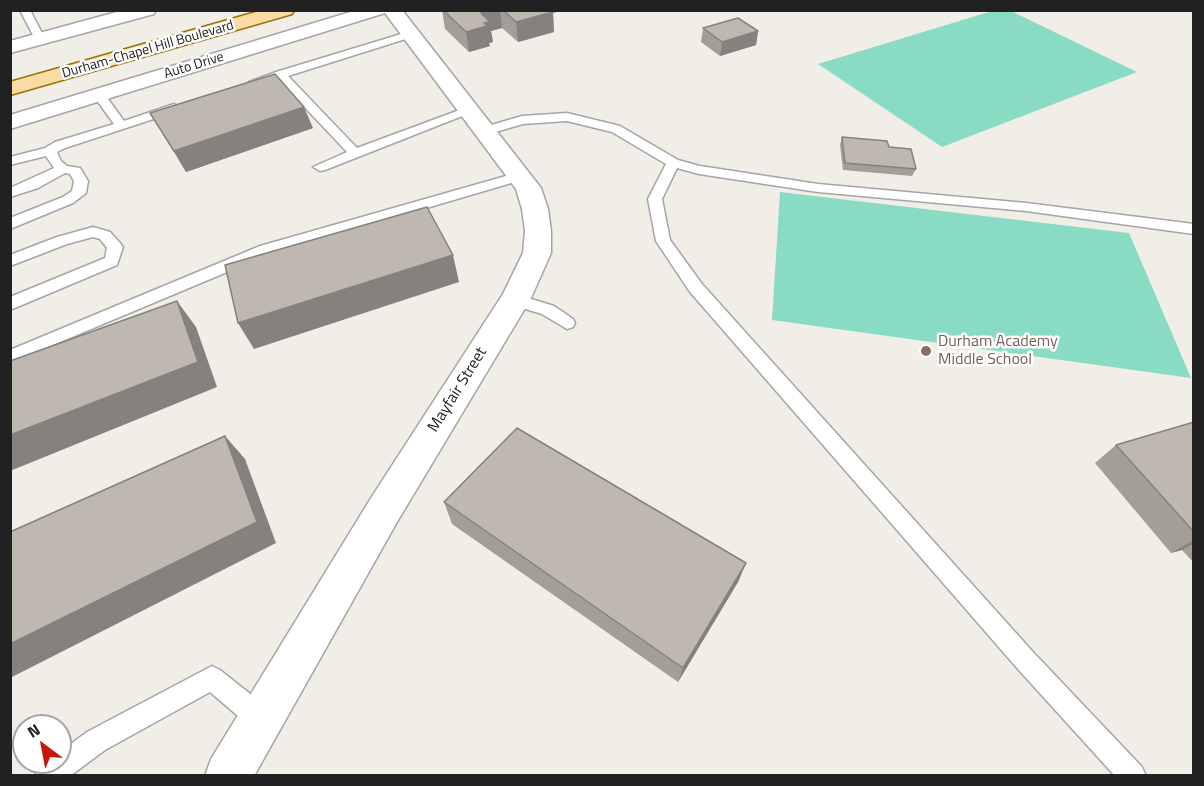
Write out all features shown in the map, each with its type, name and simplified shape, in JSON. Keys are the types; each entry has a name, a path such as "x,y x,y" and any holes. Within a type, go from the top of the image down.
{"main road":[{"name":"Durham-Chapel Hill Boulevard","path":"91,46 218,10"},
{"name":"Durham-Chapel Hill Boulevard","path":"10,89 285,10"}],"street":[{"path":"10,47 147,10"},
{"name":"Auto Drive","path":"10,122 378,10"},
{"name":"Mayfair Street","path":"228,776 390,500 515,300 530,274 537,253 538,231 535,209 528,188 402,22"}],"lane":[{"path":"40,10 26,12 40,39"},
{"path":"246,85 280,74 402,22"},
{"path":"280,74 355,153"},
{"path":"99,94 121,126"},
{"path":"10,161 50,151 60,145 189,104"},
{"path":"320,167 355,153 477,121 567,117 616,129 673,163 699,170 818,188 1026,207 1141,220 1194,229"},
{"path":"10,224 68,200 79,193 81,181 75,171 63,169 55,163 50,151"},
{"path":"673,163 656,199 663,241 696,288 1025,660 1133,776"},
{"path":"10,193 33,185 63,169"},
{"path":"10,357 265,250 520,176"},
{"path":"10,261 62,240 93,232 105,235 115,246 112,261 10,304"},
{"path":"515,300 542,308 567,323"},
{"path":"48,776 96,741 212,678 260,718"}],"green space":[{"path":"992,11 1011,11 1137,72 942,147 818,64"},
{"path":"780,192 1129,233 1191,378 772,320"}],"building":[{"path":"443,10 491,10 481,13 490,22 484,23 487,26 466,32"},
{"path":"503,10 551,10 553,12 516,22"},
{"path":"738,18 758,31 722,42 703,28"},
{"path":"275,74 304,107 174,151 150,113"},
{"path":"842,137 887,141 889,147 911,149 916,169 845,163"},
{"path":"427,207 453,255 238,323 225,265"},
{"path":"177,301 198,362 10,435 10,361"},
{"path":"1194,422 1194,532 1116,445"},
{"path":"517,428 746,563 683,668 444,502"},
{"path":"225,436 257,522 10,644 10,532"}],"place":[{"name":"Durham Academy Middle School","path":"926,351"}]}
